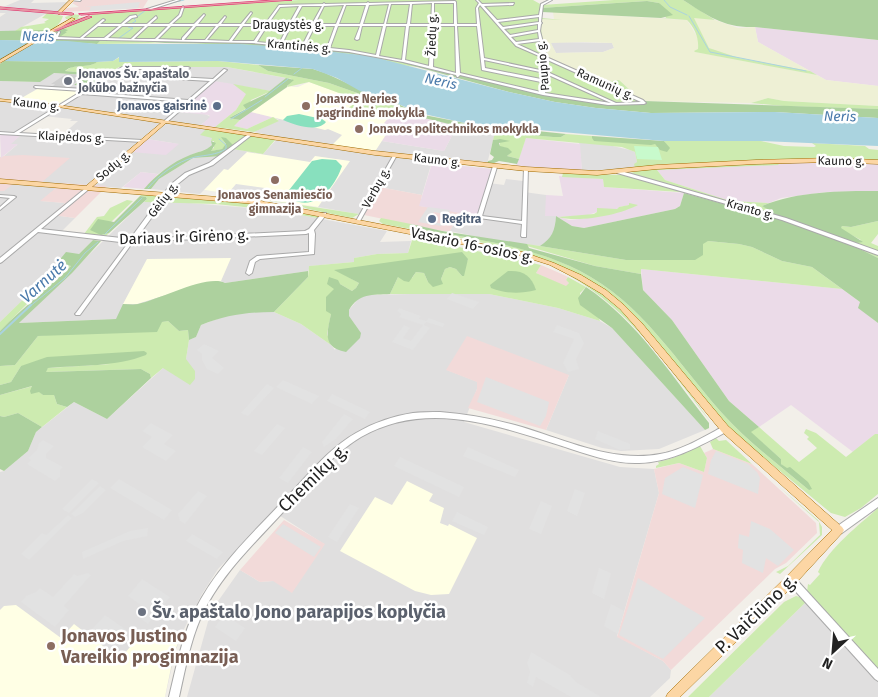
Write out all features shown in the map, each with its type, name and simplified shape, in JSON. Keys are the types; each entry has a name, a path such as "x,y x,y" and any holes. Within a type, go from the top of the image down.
{"highway":[{"path":"46,12 73,17 126,10 290,0"},
{"path":"0,8 60,13 73,17"},
{"path":"58,30 83,18 126,10"}],"main road":[{"path":"60,13 72,0"},
{"path":"58,30 65,17"},
{"path":"0,62 40,38 58,30 73,17"},
{"name":"Kauno g.","path":"0,100 58,106 395,155 495,167 584,173 756,162 816,160 878,162"},
{"name":"Sodų g.","path":"86,188 165,122"},
{"name":"Vasario 16-osios g.","path":"0,182 256,202 523,254 559,267 588,282 611,298 638,324 725,429 839,530"},
{"name":"P. Vaičiūno g.","path":"672,697 839,530"}],"street":[{"path":"72,0 80,0"},
{"path":"148,9 150,6 179,0"},
{"path":"496,21 541,16 542,4 551,0"},
{"name":"Žiedų g.","path":"431,68 433,2"},
{"path":"255,42 278,6 454,2 458,76"},
{"path":"357,39 368,3"},
{"path":"479,3 513,4"},
{"path":"479,3 515,43 521,48 541,56"},
{"path":"479,3 477,8 483,69 543,81"},
{"path":"303,46 324,4"},
{"path":"328,49 345,5 348,4"},
{"path":"377,56 390,4"},
{"path":"403,61 411,4"},
{"path":"280,44 301,5"},
{"path":"156,39 180,15 183,7"},
{"path":"230,41 251,13"},
{"path":"182,39 204,15"},
{"path":"105,39 131,17 136,16"},
{"name":"Paupio g.","path":"541,16 539,31 544,54 541,56 543,94 617,104"},
{"path":"132,39 156,17"},
{"path":"206,40 225,17"},
{"path":"81,38 104,20"},
{"path":"503,28 541,23"},
{"name":"Draugystės g.","path":"98,25 479,25"},
{"name":"Krantinės g.","path":"58,30 56,38 182,39 255,42 328,49 403,61 458,76 543,94"},
{"path":"509,36 539,31"},
{"path":"515,43 541,40"},
{"name":"Ramunių g.","path":"541,56 642,100 644,103 617,104"},
{"path":"482,59 542,71 617,104"},
{"path":"14,134 122,68 188,68"},
{"name":"Sodų g.","path":"165,122 225,70"},
{"path":"141,76 213,80"},
{"path":"36,87 190,101"},
{"name":"Klaipėdos g.","path":"0,133 142,141"},
{"name":"Gėlių g.","path":"78,314 166,194 181,177 211,164 251,134"},
{"name":"Verbų g.","path":"358,221 395,155"},
{"path":"495,167 479,217 524,223"},
{"path":"524,236 526,169"},
{"name":"Kranto g.","path":"619,172 784,219 878,253"},
{"name":"Sodų g.","path":"0,261 86,188"},
{"path":"0,196 14,197 0,209"},
{"path":"249,273 253,261 258,257 312,253 311,230 324,214"},
{"name":"Dariaus ir Girėno g.","path":"37,230 132,241 306,232 311,230"},
{"name":"Chemikų g.","path":"174,697 191,630 220,577 325,463 348,443 369,430 405,418 449,414 485,420 604,455 636,460 674,454 725,429"},
{"path":"839,530 878,502"},
{"path":"791,580 878,676"}],"shaded area":[{"path":"20,0 34,0 31,3 71,2 62,12 3,7"},
{"path":"77,0 148,0 143,8 62,12 66,8 79,7 72,3"},
{"path":"140,2 138,8 89,11 91,7 84,7"},
{"path":"0,9 47,13 15,31 0,31 0,17 6,13 0,13"},
{"path":"553,12 687,20 699,40 696,52 817,75 826,80 878,86 878,106 784,101 768,98 751,103 644,101 545,57 541,28 542,19 554,19","holes":["551,43 612,43 614,48 603,52 556,53"]},
{"path":"693,17 715,20 738,28 755,27 758,42 810,71 739,58 715,51 709,48"},
{"path":"755,27 878,40 878,86 826,80 758,42"},
{"path":"550,42 612,43 614,48 603,52 556,53"},
{"path":"124,67 227,67 286,78 271,91 211,81 142,140 62,135 78,121 43,116 19,133 0,132 0,101 59,107"},
{"path":"53,73 88,75 74,85 90,86 58,104 0,99 0,81 40,82"},
{"path":"66,74 88,75 66,88 52,87 55,84 51,84"},
{"path":"214,81 233,84 247,93 236,110 215,127 201,125 210,117 209,115 179,112"},
{"name":"Jonavos Neries pagrindinė mokykla","path":"309,82 359,100 345,113 352,114 359,109 391,115 384,123 389,130 376,150 371,151 332,145 342,135 328,129 325,130 251,112 289,86 298,87"},
{"path":"289,86 298,87 345,113 391,115 384,123 389,130 382,141 444,151 457,126 495,133 487,164 433,158 422,195 379,187 364,215 267,198 204,190 200,194 151,189 159,179 193,158 222,156 232,149 263,154 279,137 254,132 279,120 251,112"},
{"path":"39,88 81,91 58,104 18,100"},
{"path":"395,111 457,126 444,151 382,141 389,130 384,123"},
{"path":"179,112 203,113 211,117 198,127 206,129 212,138 212,145 209,148 188,156 158,174 141,172 121,188 62,183 41,201 65,203 53,215 75,218 58,235 93,240 79,254 57,263 68,265 46,286 37,286 0,322 0,191 4,191 21,157 4,156 17,145 10,144 21,135 179,144 147,139"},
{"path":"251,112 273,117 247,129 233,126"},
{"path":"0,134 21,135 11,144 18,144 1,158"},
{"path":"526,138 580,144 582,171 516,166"},
{"path":"147,139 179,144 166,155 131,152"},
{"path":"579,142 604,144 635,152 637,162 635,168 582,171"},
{"name":"Jonavos Senamiesčio gimnazija","path":"247,152 310,162 315,156 350,161 318,207 204,190 224,169 228,170"},
{"path":"23,155 70,158 41,183 17,181 4,191 0,191 0,157"},
{"path":"815,162 878,164 878,191 826,192 781,198 769,203 730,201 665,180 657,170"},
{"path":"432,163 493,169 478,216 419,206"},
{"path":"141,172 158,174 144,189 123,187"},
{"path":"559,176 603,179 604,187 684,193 680,206 675,209 584,228 572,226 556,216 545,216 546,195 563,196","holes":["630,205 636,206 605,215 580,219 569,220 559,217 588,215 597,212 597,209 617,209"]},
{"path":"506,179 523,181 524,192 546,195 546,205 556,216 555,229 550,240 540,246 498,241 450,231 459,213 479,216 489,183 504,185"},
{"path":"62,183 107,186 75,218 52,215 65,203 40,201"},
{"path":"236,184 265,188 259,195 230,191"},
{"path":"379,187 422,195 420,206 460,212 450,231 364,215"},
{"path":"166,201 273,210 387,231 380,242 411,241 408,253 377,254 354,258 354,262 310,266 308,271 225,283 221,281 116,319 19,323 144,202"},
{"path":"428,207 450,210 448,215 434,212 428,220 442,224 441,226 418,222"},
{"path":"231,258 221,281 208,282 137,304 123,304 147,259"},
{"path":"541,265 568,277 566,280 569,283 566,287 536,273"},
{"path":"641,269 842,289 860,302 869,316 878,323 878,434 875,434 853,452 791,405 759,427 729,401 672,320 643,290"},
{"path":"452,293 479,302 473,309 447,299"},
{"path":"489,294 558,308 600,321 612,328 705,430 659,449 621,451 602,448 546,430 569,375 447,370 478,382 464,422 620,467 654,469 659,493 617,636 663,661 671,670 670,678 650,697 187,697 209,618 216,604 240,570 260,582 273,581 324,544 274,512 218,569 202,594 182,633 175,653 165,697 0,697 0,472 4,471 28,451 36,432 74,402 107,419 163,368 186,359 189,340 196,337 201,325 225,316 248,312 274,312 301,324 331,345 335,350 349,316 349,310 359,298 367,295"},
{"path":"399,308 421,316 419,319 426,321 429,318 445,324 443,327 426,322 424,325 430,328 413,350 392,342 404,325 410,328 403,338 411,341 423,325 399,317 401,314 397,311"},
{"path":"557,325 579,333 584,343 576,359 579,369 568,372 563,363 574,339 553,332"},
{"path":"467,336 569,375 546,430 468,408 477,389 477,382 446,370"},
{"path":"204,344 219,351 212,358 224,368 218,374 207,369 202,360 202,354 197,350"},
{"path":"486,377 549,402 546,416 540,426 477,402"},
{"path":"283,380 319,396 312,404 276,387"},
{"path":"267,384 274,388 248,416 241,413"},
{"path":"332,394 370,412 365,419 327,401"},
{"path":"344,414 353,419 336,439 324,447 322,442"},
{"path":"151,423 173,435 164,444 176,451 166,461 142,447 152,437 142,431"},
{"path":"277,424 285,428 262,455 254,451"},
{"path":"598,431 630,444 630,449 620,450 595,439"},
{"path":"43,440 54,446 46,454 46,458 63,467 60,470 60,477 55,481 27,464 31,460 28,458 37,450 39,443"},
{"path":"303,447 312,452 288,483 279,478"},
{"path":"468,447 519,470 515,477 463,456"},
{"path":"713,449 752,464 816,523 817,533 786,563 775,569 671,670 663,661 617,637 659,493 654,469 679,463 704,472 707,458 704,453"},
{"path":"716,451 748,464 757,472 760,478 758,494 708,474 711,460"},
{"path":"400,457 464,487 459,497 394,466"},
{"path":"683,467 703,475 695,508 662,494 665,478"},
{"path":"92,479 99,483 69,513 62,509"},
{"path":"119,479 172,510 164,520 110,488"},
{"path":"407,481 433,494 429,501 444,508 440,523 448,526 449,524 477,538 449,594 431,595 415,591 340,551 375,497 392,505"},
{"path":"100,486 106,490 83,513 75,517 71,514"},
{"path":"575,489 585,493 577,516 567,511"},
{"path":"198,491 207,496 185,524 180,521 178,514"},
{"path":"541,501 552,506 541,534 529,529"},
{"path":"350,504 359,508 337,542 328,537"},
{"path":"457,512 488,527 484,535 452,521"},
{"path":"68,515 72,518 29,560 21,554 42,533 46,535"},
{"path":"284,520 325,544 292,593 273,581 260,582 240,570"},
{"path":"751,521 770,529 794,550 778,566 766,558 763,573 742,563 743,550 738,548 739,534 749,537"},
{"path":"283,524 321,547 314,557 275,533"},
{"path":"148,528 147,536 123,541 83,559 82,552 130,531"},
{"path":"192,534 223,552 217,559 186,541"},
{"path":"599,568 611,573 604,599 592,593"},
{"path":"88,573 91,575 64,606 69,610 55,627 21,602 26,596 40,588 53,597 74,574 77,576"},
{"path":"638,578 705,618 663,659 619,635"},
{"path":"142,579 170,597 148,624 141,619 148,610 128,596"},
{"path":"806,602 878,682 878,697 709,697"},
{"path":"611,604 624,611 618,634 604,626"},
{"name":"Jonavos Justino Vareikio progimnazija","path":"16,605 61,638 74,624 120,659 140,635 182,633 174,653 165,697 0,697 0,610 4,606"},
{"path":"105,615 128,631 115,646 92,629"},
{"path":"224,615 245,628 236,641 215,627"},
{"path":"531,652 570,675 576,682 601,697 571,697 536,677 533,687 527,683 530,672 527,663"}],"green space":[{"path":"299,0 533,0 542,5 614,0 683,0 715,20 694,18 709,48 739,58 810,71 817,75 695,52 698,49 697,37 687,20 661,18 666,18 659,3 647,1 541,8 542,18 563,20 542,19 541,28 545,57 603,82 619,80 632,92 627,93 644,101 643,105 603,105 581,102 501,86 428,68 160,39 132,41 165,43 97,44 101,40 57,39 64,32 61,29 65,26 90,17 65,24 73,19 66,19 65,17 73,14 80,15 78,18 112,11 107,13"},
{"path":"683,0 878,0 878,40 734,25 717,20"},
{"path":"647,1 659,3 673,15 661,18 542,12 541,8"},
{"path":"47,13 63,16 60,23 50,30 15,31 21,27 46,23 44,22 49,19 42,18"},
{"path":"62,28 68,30 58,38 102,39 97,44 39,40"},
{"path":"0,31 49,31 34,41 0,40"},
{"path":"126,39 253,42 348,51 412,63 543,94 609,104 643,105 644,101 878,109 878,118 775,112 651,113 596,108 555,102 509,92 399,62 358,54 240,44 165,43"},
{"path":"120,57 119,62 218,61 258,65 268,71 329,83 394,106 395,111 391,115 359,109 352,114 344,112 358,100 309,82 287,87 292,79 227,67 119,67 106,75 65,71 72,67 113,61"},
{"path":"4,61 97,62 73,67 65,71 108,75 90,86 74,85 87,75 54,73 40,82 0,81 0,64"},
{"path":"258,65 313,69 419,114 470,124 566,134 561,137 553,137 474,130 395,111 394,106 329,83 268,71"},
{"path":"286,78 294,80 240,120 229,118 246,109 243,105 266,94"},
{"path":"233,84 271,91 251,100 247,108 229,118 240,120 234,126 247,129 273,117 279,121 254,132 215,127 236,110 246,94"},
{"path":"768,98 784,101 878,106 878,109 751,103"},
{"path":"299,114 322,119 326,122 312,128 283,120 287,116"},
{"path":"206,129 276,139 263,154 232,149 220,139 226,145 222,149 212,151 210,150 214,148 214,141 211,141 212,138 200,135"},
{"path":"495,133 553,137 561,137 566,134 592,136 592,138 655,144 667,149 669,148 664,141 761,141 784,146 816,146 812,143 865,146 869,149 878,150 878,161 661,164 635,168 634,164 637,162 635,152 622,147 526,138 519,159 507,156 511,152 504,147 500,147 500,139 493,140"},
{"path":"592,136 664,141 670,148 667,152 660,150 655,144 594,141"},
{"path":"221,137 226,138 234,146 222,156 193,158 159,179 151,189 144,189 171,165 210,147 212,145 211,141 216,143 211,151 222,149 226,144"},
{"path":"493,140 510,141 499,143 500,146 508,148 512,152 507,156 519,159 517,164 499,161 487,164 494,157 490,154"},
{"path":"634,146 658,147 662,160 637,159"},
{"path":"322,159 336,160 342,166 336,180 326,193 314,201 307,203 293,200 286,194 312,161"},
{"path":"777,163 779,165 657,170 665,180 730,201 769,203 762,206 769,209 771,213 681,189 680,192 604,187 603,179 562,177 563,173 621,175 648,169"},
{"path":"878,191 878,221 851,227 842,226 841,228 863,242 856,243 854,246 878,258 878,323 858,308 860,302 812,267 782,261 752,247 739,244 708,241 703,244 703,255 695,260 626,260 540,246 552,234 556,216 572,226 584,228 675,209 680,206 684,193 770,217 769,210 762,206 790,197 834,192"},
{"path":"142,194 255,204 318,216 317,218 273,210 216,204 144,202 147,199 140,196"},
{"path":"230,194 359,214 352,218 308,209 294,204 229,196"},
{"path":"140,196 147,199 109,233 101,235 90,230 98,219 114,222"},
{"path":"127,200 133,201 111,222 102,221 102,219 101,235 109,233 105,237 84,234 97,217 104,216 110,208"},
{"path":"629,203 638,205 599,217 567,219 558,217 594,214 597,212 597,208 617,209 629,205"},
{"path":"381,218 411,224 409,227 496,243 539,254 580,271 602,284 622,299 657,334 721,412 741,433 809,490 781,464 781,459 750,432 759,427 799,462 817,448 807,439 809,437 804,433 806,429 816,433 846,457 875,434 878,434 878,494 861,508 845,517 831,513 741,439 722,420 633,314 606,292 577,275 547,261 516,251 451,236 383,224 379,221"},
{"path":"878,221 878,234 871,243 878,246 878,258 854,246 855,242 861,240 840,229 842,226 851,227"},
{"path":"411,224 442,231 527,244 529,248 595,266 641,274 643,290 672,320 729,401 759,427 751,432 781,459 781,464 787,468 790,467 808,482 812,489 809,490 742,433 721,412 657,334 622,299 602,284 580,271 539,254 496,243 409,227"},
{"path":"413,237 541,265 536,273 566,286 569,283 566,280 568,277 586,287 580,293 580,304 598,316 600,321 558,308 489,294 390,294 398,277 412,278 416,272 424,273 428,282 442,284 441,279 445,269 450,267 456,269 462,276 468,259 343,274 359,283 352,291 340,284 334,289 327,334 331,345 301,324 274,312 308,277 309,266 354,262 354,258 377,254 408,253"},
{"path":"93,240 101,241 72,273 19,323 116,319 123,304 147,302 207,282 217,281 225,283 308,271 308,277 274,312 237,315 219,319 201,325 196,337 189,340 188,330 179,331 168,321 162,322 157,332 38,336 15,365 0,366 0,331 71,266 57,263 66,252 79,254"},
{"path":"708,241 752,247 782,261 812,267 842,289 641,269 641,274 595,266 527,246 527,244 626,260"},
{"path":"462,252 468,259 464,276 456,269 450,267 445,269 441,279 443,284 433,287 428,282 424,273 416,272 409,282 398,277 390,294 366,296 353,304 349,310 349,316 361,333 360,338 346,352 338,350 330,343 328,327 331,314 326,311 326,297 334,289 327,284 329,277 338,280 340,284 352,291 359,283 334,270"},
{"path":"68,265 71,266 55,283 27,304 0,331 0,322 37,286 46,286"},
{"path":"508,271 518,271 526,274 536,290 514,293 491,288 490,285"},
{"path":"570,276 599,291 627,315 681,381 712,424 665,362 631,324 592,290"},
{"path":"586,287 622,316 653,350 709,423 709,428 705,430 612,328 580,305 578,298"},
{"path":"168,321 179,331 188,330 189,340 186,359 195,371 195,379 190,385 163,368 151,378 150,374 141,369 45,372 48,368 111,364 21,366 11,382 0,385 0,366 15,365 38,336"},
{"path":"144,351 147,353 146,355 122,362 48,368 46,372 141,369 150,374 151,378 107,419 74,402 67,407 57,404 54,395 43,395 39,392 31,394 32,386 0,395 0,385 11,382 21,366 47,357"},
{"path":"33,386 43,395 54,395 57,404 67,407 42,427 18,413 4,417 0,416 0,395"},
{"path":"18,413 42,427 36,432 28,451 4,471 0,469 0,416 4,417"},
{"path":"716,438 719,441 726,440 752,464 713,449 710,442"},
{"path":"700,446 707,458 704,472 679,463 656,468 659,464 658,462 673,458"},
{"path":"778,486 818,520 822,527 822,535 780,574 776,572 788,566 820,535 819,522"},
{"path":"878,508 878,672 807,592 808,584 810,585 820,574 818,572 829,554"},
{"path":"796,596 806,602 709,697 688,697 784,602"}],"water":[{"name":"Neris","path":"0,40 68,41 97,44 240,44 370,56 509,92 555,102 596,108 651,113 775,112 878,118 878,146 761,141 664,141 470,124 419,113 360,91 337,78 313,69 218,61 119,62 119,57 113,61 97,62 0,61"}],"waterway":[{"path":"162,5 184,0"},
{"path":"664,0 670,7 687,15"},
{"path":"152,7 157,6"},
{"path":"131,24 136,21 134,19 146,10"},
{"path":"689,16 710,52 806,71"},
{"path":"119,38 133,28 128,27 130,25"},
{"name":"Varnutė","path":"294,74 302,68"},
{"name":"Varnutė","path":"265,97 288,79"},
{"name":"Varnutė","path":"231,119 262,100"},
{"name":"Varnutė","path":"148,188 163,173 175,165 195,157 215,154 226,149 226,145 219,139"},
{"name":"Varnutė","path":"105,234 142,198"},
{"name":"Varnutė","path":"29,307 65,278 85,253 98,242"},
{"name":"Varnutė","path":"0,334 31,305"}],"place":[{"name":"Jonavos Šv. apaštalo Jokūbo bažnyčia","path":"68,81"},
{"name":"Jonavos gaisrinė","path":"217,106"},
{"name":"Jonavos Neries pagrindinė mokykla","path":"306,106"},
{"name":"Jonavos politechnikos mokykla","path":"359,129"},
{"name":"Jonavos Senamiesčio gimnazija","path":"275,180"},
{"name":"Regitra","path":"432,219"},
{"name":"Šv. apaštalo Jono parapijos koplyčia","path":"142,612"},
{"name":"Jonavos Justino Vareikio progimnazija","path":"51,646"}]}
